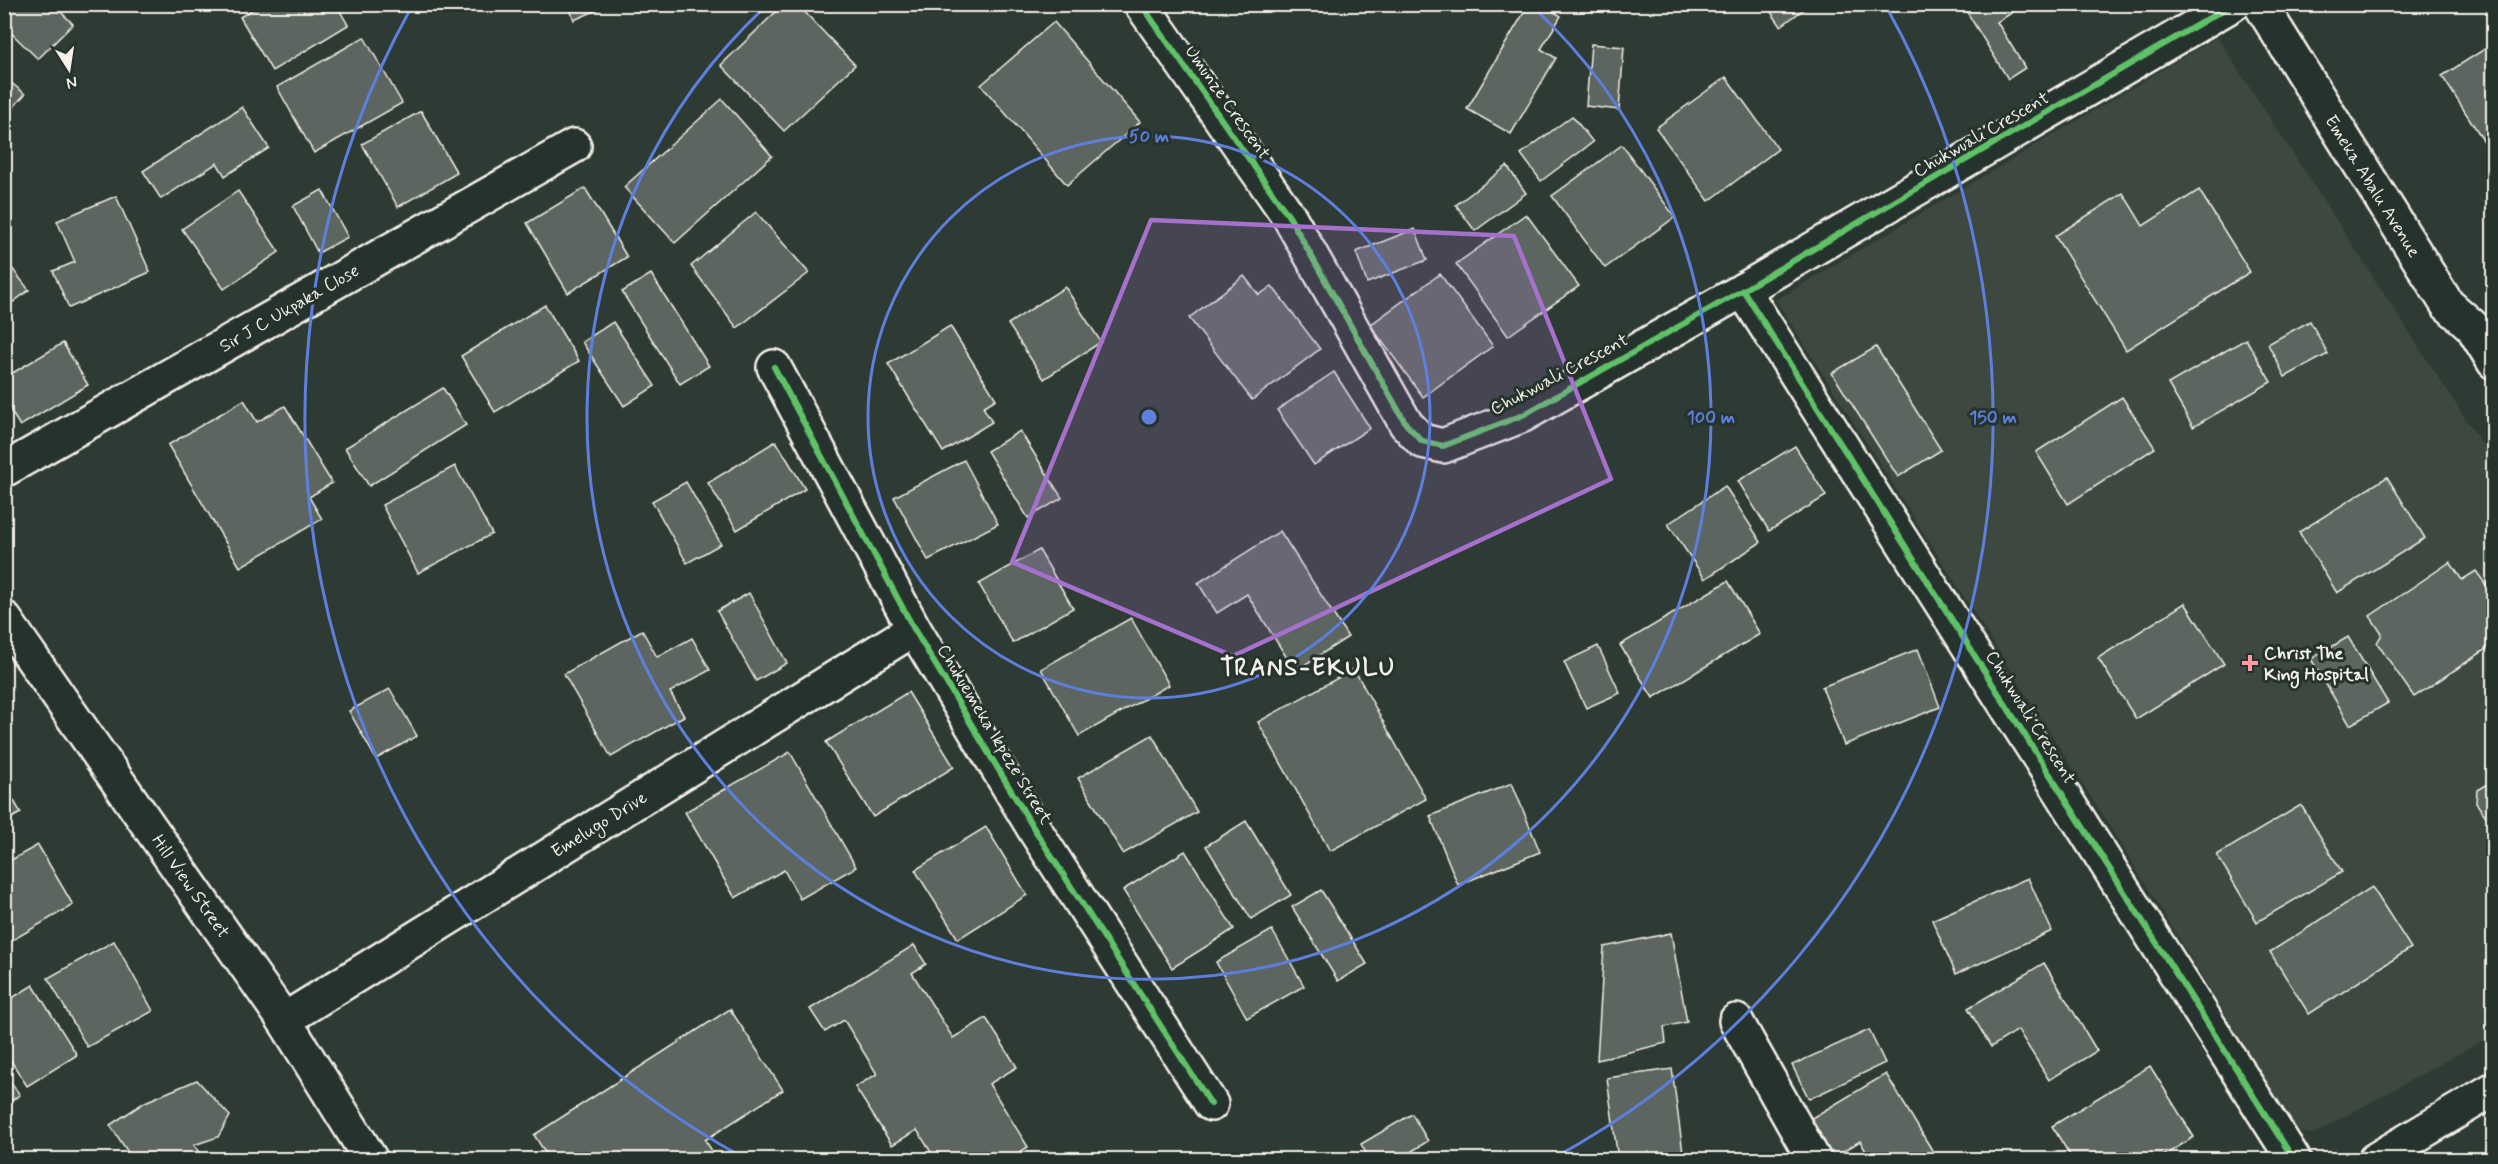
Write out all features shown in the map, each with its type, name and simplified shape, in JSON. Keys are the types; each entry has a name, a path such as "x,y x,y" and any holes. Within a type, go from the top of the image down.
{"street":[{"name":"Umunze Crescent","path":"1141,4 1290,218"},
{"name":"Chukwuali Crescent","path":"1290,218 1406,424 1422,441 1443,446 1523,415 1743,290 2233,4"},
{"name":"Emeka Abalu Avenue","path":"2260,4 2447,304 2483,324 2493,362"},
{"name":"Sir J C Ukpaka Close","path":"4,470 574,146"},
{"name":"Chukwuali Crescent","path":"1743,290 2294,1160"},
{"name":"Chukuemeka Ikpeze Street","path":"774,367 914,629 1036,832 1211,1104"},
{"name":"Hill View Street","path":"4,618 284,1020 371,1160"},
{"name":"Emelugo Drive","path":"284,1020 914,629"},
{"path":"1736,1021 1814,1160"},
{"path":"2375,1160 2493,1089"}],"highlighted area":[{"path":"1151,220 1514,236 1611,479 1233,656 1012,562"}],"shaded area":[{"name":"Christ The King Hospital","path":"2217,37 2493,461 2493,1035 2313,1134 2300,1132 2289,1119 2134,865 1776,300"}],"building":[{"path":"4,4 53,4 73,24 38,59 4,26"},
{"path":"261,4 336,4 348,25 272,71 240,17"},
{"path":"568,4 611,4 574,20"},
{"path":"784,4 797,4 855,65 784,131 721,65"},
{"path":"1529,4 1541,4 1561,16 1541,49 1556,58 1511,134 1467,109"},
{"path":"1765,4 1811,4 1781,26"},
{"path":"1962,4 2015,4 2018,9 1997,22 2025,68 2008,79"},
{"path":"1054,22 1140,122 1067,185 981,85"},
{"path":"364,37 402,103 314,153 277,87"},
{"path":"2494,43 2494,157 2442,76"},
{"path":"1591,44 1624,47 1619,110 1586,106"},
{"path":"4,77 25,94 4,118"},
{"path":"1726,77 1778,149 1709,201 1656,128"},
{"path":"722,99 772,156 675,243 624,187"},
{"path":"242,107 269,148 225,176 217,163 161,199 143,171"},
{"path":"421,111 457,173 398,207 362,144"},
{"path":"1572,116 1593,142 1541,181 1521,154"},
{"path":"1622,145 1675,217 1605,268 1552,196"},
{"path":"1507,166 1526,193 1475,231 1456,205"},
{"path":"585,188 627,257 568,293 527,223"},
{"path":"322,190 348,237 318,253 293,206"},
{"path":"2199,190 2250,272 2126,350 2055,236 2123,193 2143,226"},
{"path":"238,191 279,252 224,289 182,229"},
{"path":"116,196 150,272 69,308 53,271 75,262 57,221"},
{"path":"756,212 809,273 737,328 691,266"},
{"path":"1526,214 1579,286 1508,336 1456,264"},
{"path":"1415,229 1427,260 1367,283 1356,252"},
{"path":"4,258 29,290 8,306 4,301"},
{"path":"651,274 709,366 680,384 622,292"},
{"path":"1440,274 1493,346 1423,397 1370,325"},
{"path":"1244,276 1259,295 1272,286 1320,349 1252,400 1189,318"},
{"path":"1065,287 1101,342 1044,379 1008,324"},
{"path":"545,305 579,361 495,412 461,356"},
{"path":"2310,321 2328,354 2285,377 2268,344"},
{"path":"613,322 655,386 624,406 582,342"},
{"path":"950,326 996,399 983,407 992,422 943,452 888,364"},
{"path":"2246,339 2271,382 2193,427 2168,384"},
{"path":"63,343 88,385 20,426 4,400 4,378"},
{"path":"1876,347 1941,450 1898,477 1832,373"},
{"path":"1334,372 1370,428 1314,465 1277,410"},
{"path":"443,388 466,425 369,486 345,448"},
{"path":"2122,397 2155,448 2068,504 2036,452"},
{"path":"244,400 257,422 285,406 332,483 309,497 322,519 240,567 168,445"},
{"path":"1020,431 1062,498 1028,518 987,451"},
{"path":"776,441 805,489 737,530 708,483"},
{"path":"1795,446 1826,496 1769,531 1738,481"},
{"path":"964,460 998,524 928,560 894,497"},
{"path":"455,466 492,534 418,573 382,505"},
{"path":"2387,477 2425,538 2337,593 2299,532"},
{"path":"686,482 721,544 687,563 652,501"},
{"path":"1725,486 1761,542 1705,579 1668,524"},
{"path":"1280,531 1348,637 1295,671 1247,594 1217,613 1198,583"},
{"path":"1039,550 1073,608 1013,643 979,584"},
{"path":"2450,562 2462,580 2476,571 2494,596 2494,644 2414,697 2377,643 2382,634 2370,616"},
{"path":"1728,581 1760,634 1653,698 1620,645"},
{"path":"749,593 787,663 756,681 717,611"},
{"path":"2185,603 2224,664 2136,719 2098,658"},
{"path":"1131,618 1169,685 1079,736 1041,669"},
{"path":"642,630 657,657 692,638 710,670 670,692 684,716 611,757 564,674"},
{"path":"2348,637 2388,703 2350,725 2311,659"},
{"path":"1598,646 1620,693 1586,708 1564,662"},
{"path":"1918,649 1940,707 1844,745 1822,687"},
{"path":"1354,669 1426,799 1330,851 1258,722"},
{"path":"390,689 417,736 376,759 349,711"},
{"path":"908,692 954,767 873,817 826,742"},
{"path":"1152,735 1197,812 1123,854 1078,778"},
{"path":"790,752 856,867 800,899 784,870 735,898 685,812"},
{"path":"2494,780 2494,827 2476,803 2477,790"},
{"path":"1512,783 1540,852 1458,885 1430,816"},
{"path":"4,784 21,813 4,822"},
{"path":"2301,805 2342,872 2257,922 2217,855"},
{"path":"1246,821 1291,895 1251,919 1206,846"},
{"path":"986,827 1027,895 958,939 915,870"},
{"path":"38,845 73,905 4,945 4,864"},
{"path":"1185,851 1234,929 1172,968 1123,890"},
{"path":"2028,878 2052,931 1956,974 1932,920"},
{"path":"2372,887 2411,948 2309,1014 2270,952"},
{"path":"1321,890 1367,964 1338,981 1292,907"},
{"path":"1272,930 1304,986 1247,1018 1216,962"},
{"path":"1671,933 1687,1022 1664,1027 1666,1043 1597,1060 1604,947"},
{"path":"114,941 153,1011 87,1047 48,978"},
{"path":"914,945 926,964 912,973 953,1038 986,1018 1017,1067 989,1084 1028,1147 1007,1160 936,1160 917,1130 892,1145 855,1087 877,1074 844,1020 825,1032 810,1009"},
{"path":"2044,963 2097,1051 2049,1080 2018,1030 1991,1047 1968,1008"},
{"path":"33,985 77,1055 27,1086 4,1050 4,1003"},
{"path":"730,1009 783,1090 705,1140 718,1160 550,1160 534,1135"},
{"path":"1869,1030 1885,1063 1809,1099 1792,1065"},
{"path":"2150,1066 2194,1137 2157,1160 2073,1160 2052,1126"},
{"path":"1672,1069 1683,1153 1618,1160 1607,1078"},
{"path":"4,1073 20,1095 4,1105"},
{"path":"1886,1074 1938,1160 1871,1160 1860,1141 1833,1158 1810,1119"},
{"path":"197,1080 230,1116 218,1137 194,1145 202,1157 199,1160 133,1160 110,1125 145,1102"},
{"path":"1412,1114 1428,1141 1398,1160 1370,1160 1361,1144"}],"cycle path":[{"path":"1141,4 1290,218 1406,424 1422,441 1443,446 1523,415 1743,290 2233,4"},
{"path":"1743,290 2294,1160"},
{"path":"774,367 914,629 1036,832 1211,1104"}],"place":[{"name":"Christ The King Hospital","path":"2250,663"}],"district":[{"name":"TRANS-EKULU","path":"1308,667"}]}
